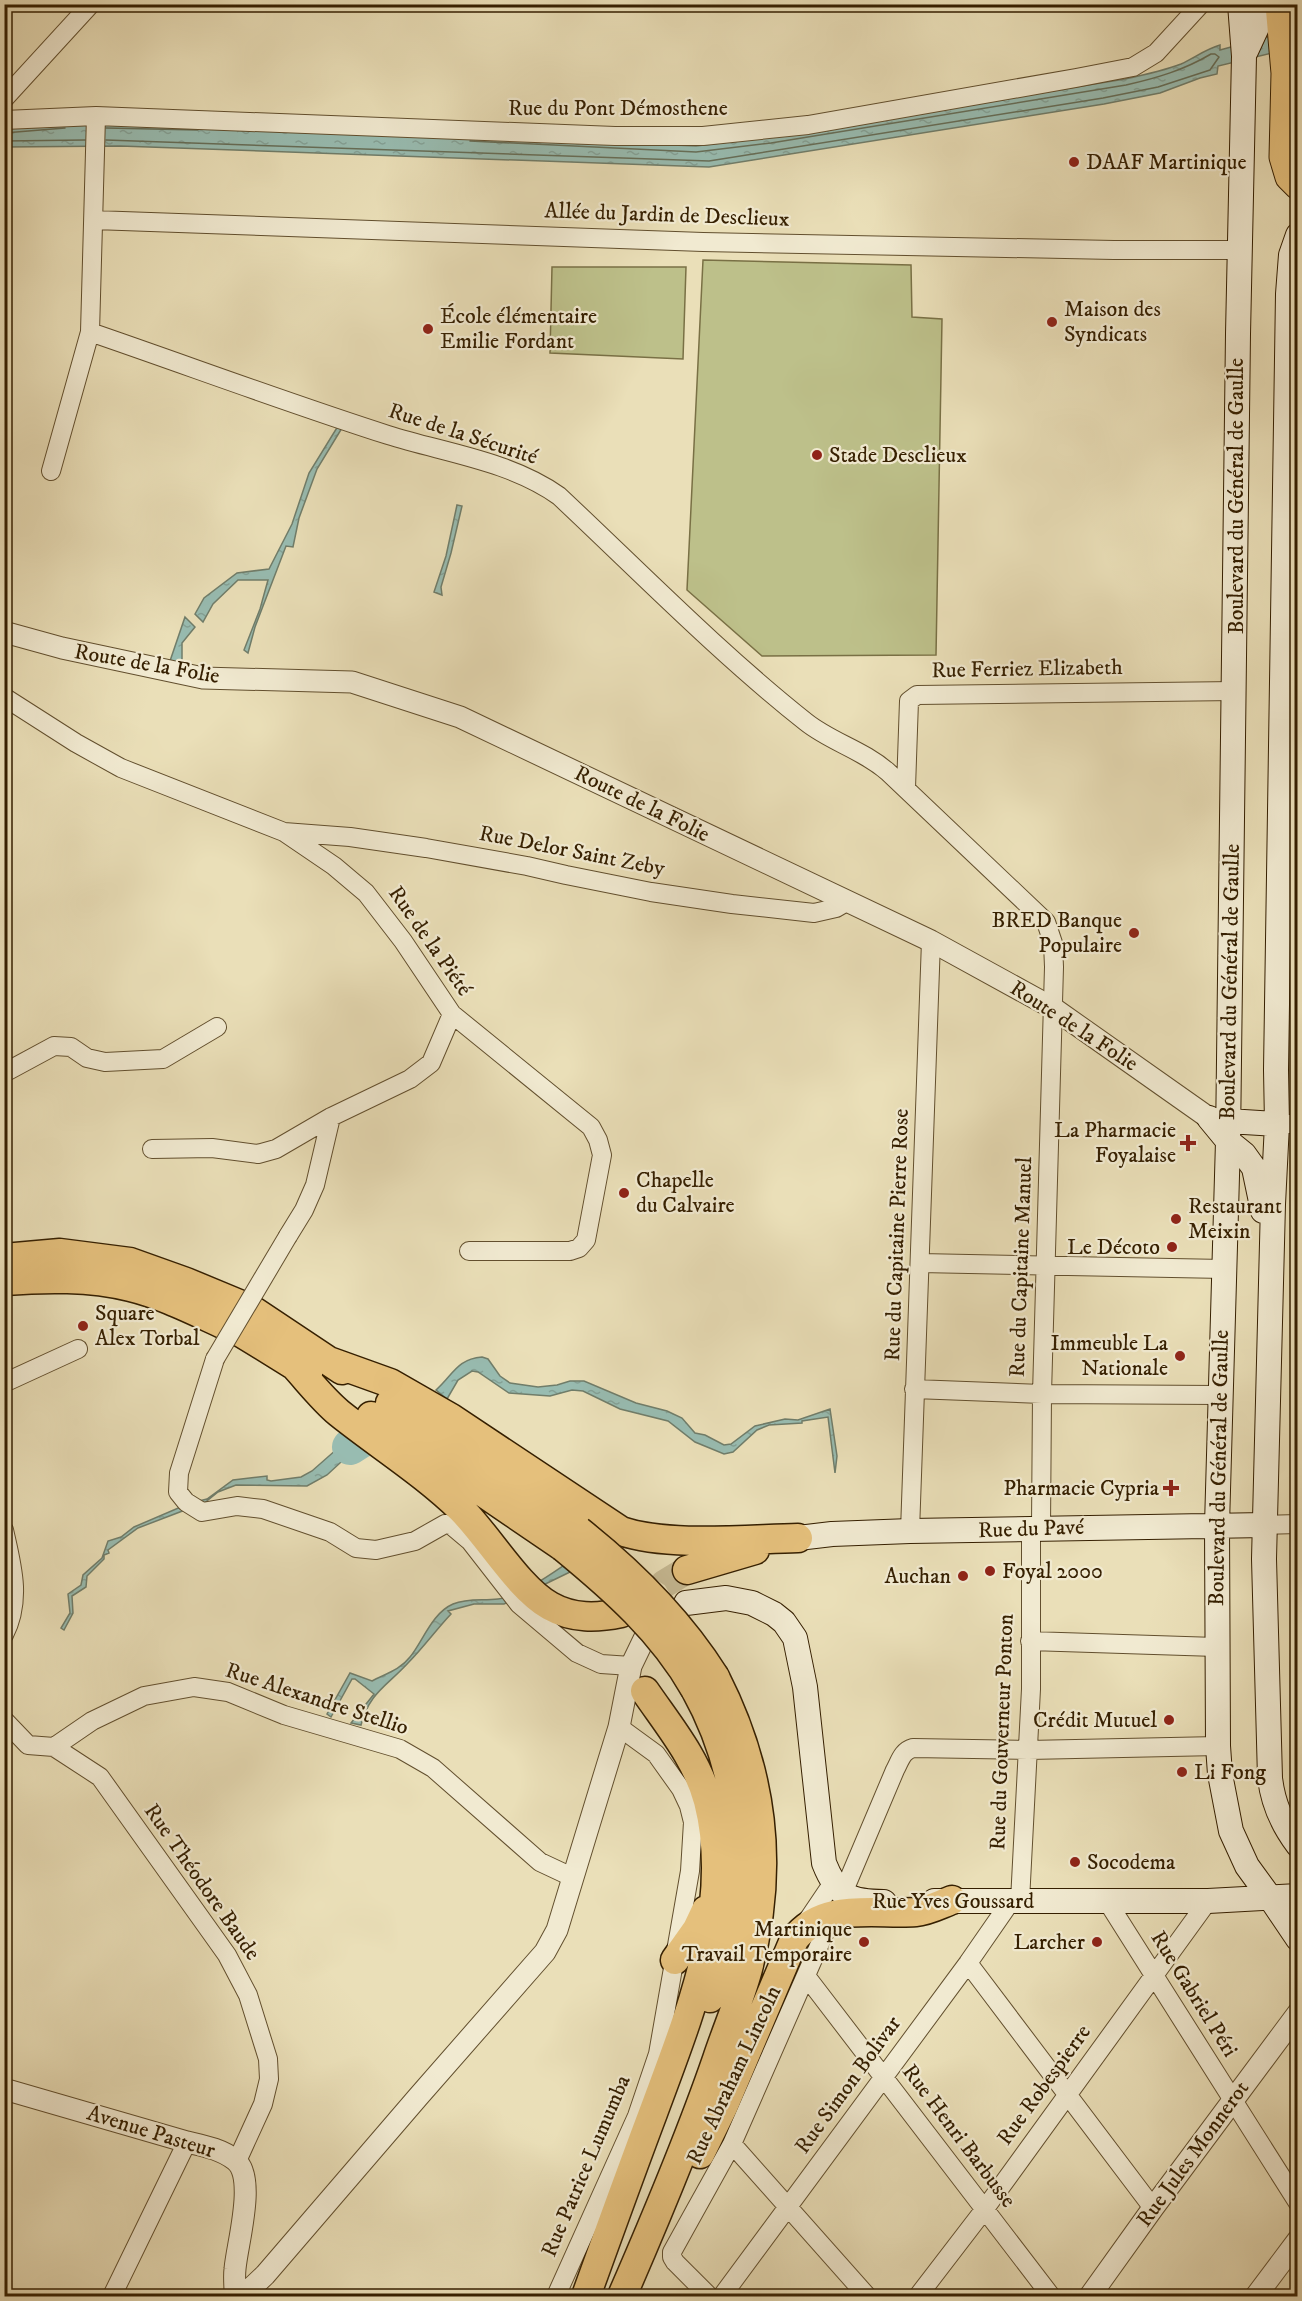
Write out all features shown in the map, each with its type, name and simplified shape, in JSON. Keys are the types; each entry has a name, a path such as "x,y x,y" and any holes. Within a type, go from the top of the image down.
{"highway":[{"path":"4,1258 60,1253 130,1262 186,1282 239,1318 292,1363 337,1411 451,1500 480,1529 521,1593 577,1616 608,1616 621,1613"},
{"path":"4,1281 48,1278 102,1282 131,1287 239,1318 326,1360 390,1383 451,1418 621,1531 662,1538 798,1539"},
{"path":"326,1360 571,1539 610,1586 648,1623 672,1653 705,1683 721,1743 763,1833 763,1874 757,1931 748,1971 692,2132 624,2296"},
{"path":"292,1363 571,1539"},
{"path":"687,1569 798,1539"},
{"path":"586,2296 686,2025 710,1929 715,1882 712,1822 700,1778 690,1755 645,1691"},
{"path":"586,2296 663,2122 727,1954 739,1877 739,1826 746,1800"},
{"path":"675,1960 696,1929 715,1882"},
{"path":"624,2296 675,2205 724,2105 794,1940 801,1931 823,1917 838,1897 920,1912 952,1900"}],"main road":[{"name":"Boulevard du Général de Gaulle","path":"1242,4 1283,48"},
{"name":"Boulevard du Général de Gaulle","path":"1242,4 1244,56 1235,691 1222,1126 1224,1269 1217,1525 1218,1746 1220,1774 1231,1831 1247,1866 1297,1938"},
{"path":"1244,56 1259,23 1274,4"},
{"path":"1279,4 1285,73 1282,157 1290,177 1298,186"},
{"name":"Boulevard du Général de Gaulle","path":"1298,235 1291,255 1288,294 1289,806 1276,1070 1287,1124 1270,1303 1265,1525 1270,1778 1276,1808 1288,1833 1298,1845"},
{"path":"1222,1126 1287,1124"},
{"path":"1222,1126 1254,1168 1257,1176 1264,1218 1270,1303"},
{"name":"Rue du Pavé","path":"798,1539 832,1534 1265,1525"},
{"path":"686,1603 726,1598 752,1603 784,1622 795,1638 808,1707 824,1863 838,1897"},
{"name":"Rue Yves Goussard","path":"952,1900 1208,1901 1298,1896"}],"street":[{"path":"4,99 90,4"},
{"name":"Rue du Pont Démosthene","path":"4,120 96,116 615,136 703,136 808,125 1132,67 1156,53 1201,4"},
{"path":"51,471 90,332 96,116"},
{"name":"Allée du Jardin de Desclieux","path":"94,220 704,242 1114,250 1240,250"},
{"name":"Rue de la Sécurité","path":"90,332 389,436 474,458 542,484 559,496 724,651 807,723 874,759 1046,922 1053,943 1053,1008"},
{"name":"Route de la Folie","path":"4,632 62,648 203,678 352,682 460,717 931,941 1053,1008 1222,1126"},
{"name":"Rue Ferriez Elizabeth","path":"906,788 908,709 909,701 917,695 1235,691"},
{"name":"Rue de la Piété","path":"4,697 76,743 121,768 284,832 334,866 366,892 403,941 452,1014 591,1127 602,1155 586,1240 579,1248 570,1251 469,1251"},
{"name":"Rue Delor Saint Zeby","path":"284,832 350,837 426,848 651,892 732,904 814,913 836,908 848,901"},
{"name":"Rue du Capitaine Pierre Rose","path":"910,1532 931,941"},
{"name":"Rue du Capitaine Manuel","path":"1036,1528 1053,1008"},
{"path":"152,1149 212,1148 258,1154 276,1149 331,1117 410,1079 431,1063 452,1014"},
{"path":"4,1073 54,1046 71,1047 87,1058 105,1062 162,1059 217,1027"},
{"path":"331,1117 315,1185 304,1210 215,1359 179,1473 178,1492 186,1503 202,1512 237,1506 263,1509 330,1532 356,1548 376,1550 415,1541 445,1524 451,1525 470,1541 577,1653 601,1664 631,1666"},
{"path":"920,1263 1224,1269"},
{"path":"4,1383 78,1349"},
{"path":"914,1389 1042,1394 1219,1395"},
{"path":"1265,1525 1298,1524"},
{"name":"Rue du Gouverneur Ponton","path":"1015,1901 1028,1750 1031,1689 1030,1641 1036,1528"},
{"path":"4,1530 14,1570 15,1603 4,1635"},
{"path":"235,2294 247,2292 266,2275 545,1952 557,1930 619,1727 631,1666 644,1639"},
{"path":"1030,1641 1216,1647"},
{"name":"Rue Alexandre Stellio","path":"54,1747 92,1721 144,1696 194,1687 228,1692 284,1715 400,1749 434,1768 540,1862 572,1876"},
{"name":"Rue Théodore Baude","path":"4,1720 28,1745 54,1747 100,1777 227,1955 248,1995 268,2059 269,2079 262,2104 237,2161"},
{"name":"Rue Patrice Lumumba","path":"556,2296 637,2116 658,2054 690,1871 693,1835 691,1814 681,1789 656,1754 619,1727"},
{"path":"1028,1750 1218,1746"},
{"name":"Rue Abraham Lincoln","path":"709,2296 672,2257 672,2252 732,2144 825,1932 838,1897 903,1753 913,1748 1028,1750"},
{"name":"Rue Simon Bolivar","path":"722,2296 1015,1901"},
{"name":"Rue Gabriel Péri","path":"1107,1901 1298,2203"},
{"name":"Rue Robespierre","path":"918,2296 984,2210 1208,1901"},
{"path":"968,1963 1153,2208"},
{"name":"Rue Henri Barbusse","path":"806,1976 1051,2296"},
{"name":"Rue Jules Monnerot","path":"1090,2296 1298,2013"},
{"name":"Avenue Pasteur","path":"4,2089 187,2142 212,2147 237,2161 244,2177 246,2196 235,2270 235,2294"},
{"path":"112,2296 187,2142"},
{"path":"732,2144 867,2296"},
{"path":"1256,2296 1298,2240"}],"green space":[{"name":"Stade Desclieux","path":"703,260 911,265 912,317 942,319 936,655 762,656 687,590"},
{"path":"552,267 686,267 683,359 550,353"}],"water":[{"path":"1297,29 1297,47 1218,66 1217,74 1160,93 709,167 120,146 5,147 4,127 79,120 696,146 770,137 1125,79 1186,62 1220,45 1220,50"},
{"path":"338,426 342,428 317,469 299,518 293,547 286,546 255,627 248,653 244,650 260,609 268,580 238,580 213,604 203,622 195,614 204,598 237,573 269,569 292,524 309,473"},
{"path":"457,505 462,506 441,587 442,595 434,592 446,556"},
{"path":"185,617 195,627 182,643 182,664 170,661"},
{"path":"482,1357 488,1359 500,1376 510,1383 538,1387 570,1381 584,1381 636,1403 667,1411 682,1418 695,1433 705,1435 724,1445 731,1444 755,1426 785,1419 798,1420 830,1409 837,1456 835,1473 828,1417 802,1421 802,1423 769,1425 757,1430 733,1452 724,1454 695,1442 668,1421 620,1409 583,1391 572,1390 550,1396 509,1393 478,1372 472,1371 458,1380 447,1399 436,1390 461,1364"},
{"path":"346,1441 353,1451 327,1475 307,1486 236,1485 218,1492 202,1505 195,1502 207,1499 233,1480 267,1476 267,1480 271,1481 301,1477 312,1471"},
{"path":"183,1506 185,1510 138,1528 108,1550 109,1553 104,1555 104,1559 87,1576 86,1587 72,1596 73,1613 64,1630 61,1628 70,1613 68,1594 81,1585 83,1575 102,1558 108,1541 121,1537 134,1527"},
{"path":"563,1566 570,1572 504,1604 474,1604 448,1611 451,1614 414,1657 374,1697 364,1714 361,1725 351,1723 374,1694 355,1679 352,1679 331,1717 327,1714 350,1673 372,1681 397,1668 410,1657 439,1614 446,1608 464,1601 498,1599 514,1595"}],"waterway":[{"path":"350,1447 361,1440"}],"tunnel":[{"path":"641,1620 664,1584 687,1570"}],"place":[{"name":"DAAF Martinique","path":"1074,162"},
{"name":"Maison des Syndicats","path":"1052,322"},
{"name":"École élémentaire Emilie Fordant","path":"428,329"},
{"name":"Stade Desclieux","path":"817,455"},
{"name":"BRED Banque Populaire","path":"1134,933"},
{"name":"La Pharmacie Foyalaise","path":"1188,1143"},
{"name":"Chapelle du Calvaire","path":"624,1193"},
{"name":"Restaurant Meixin","path":"1176,1219"},
{"name":"Le Décoto","path":"1172,1247"},
{"name":"Square Alex Torbal","path":"83,1326"},
{"name":"Immeuble La Nationale","path":"1180,1356"},
{"name":"Pharmacie Cypria","path":"1171,1488"},
{"name":"Foyal 2000","path":"990,1571"},
{"name":"Auchan","path":"963,1576"},
{"name":"Crédit Mutuel","path":"1169,1720"},
{"name":"Li Fong","path":"1182,1772"},
{"name":"Socodema","path":"1075,1862"},
{"name":"Martinique Travail Temporaire","path":"864,1942"},
{"name":"Larcher","path":"1097,1942"}]}
